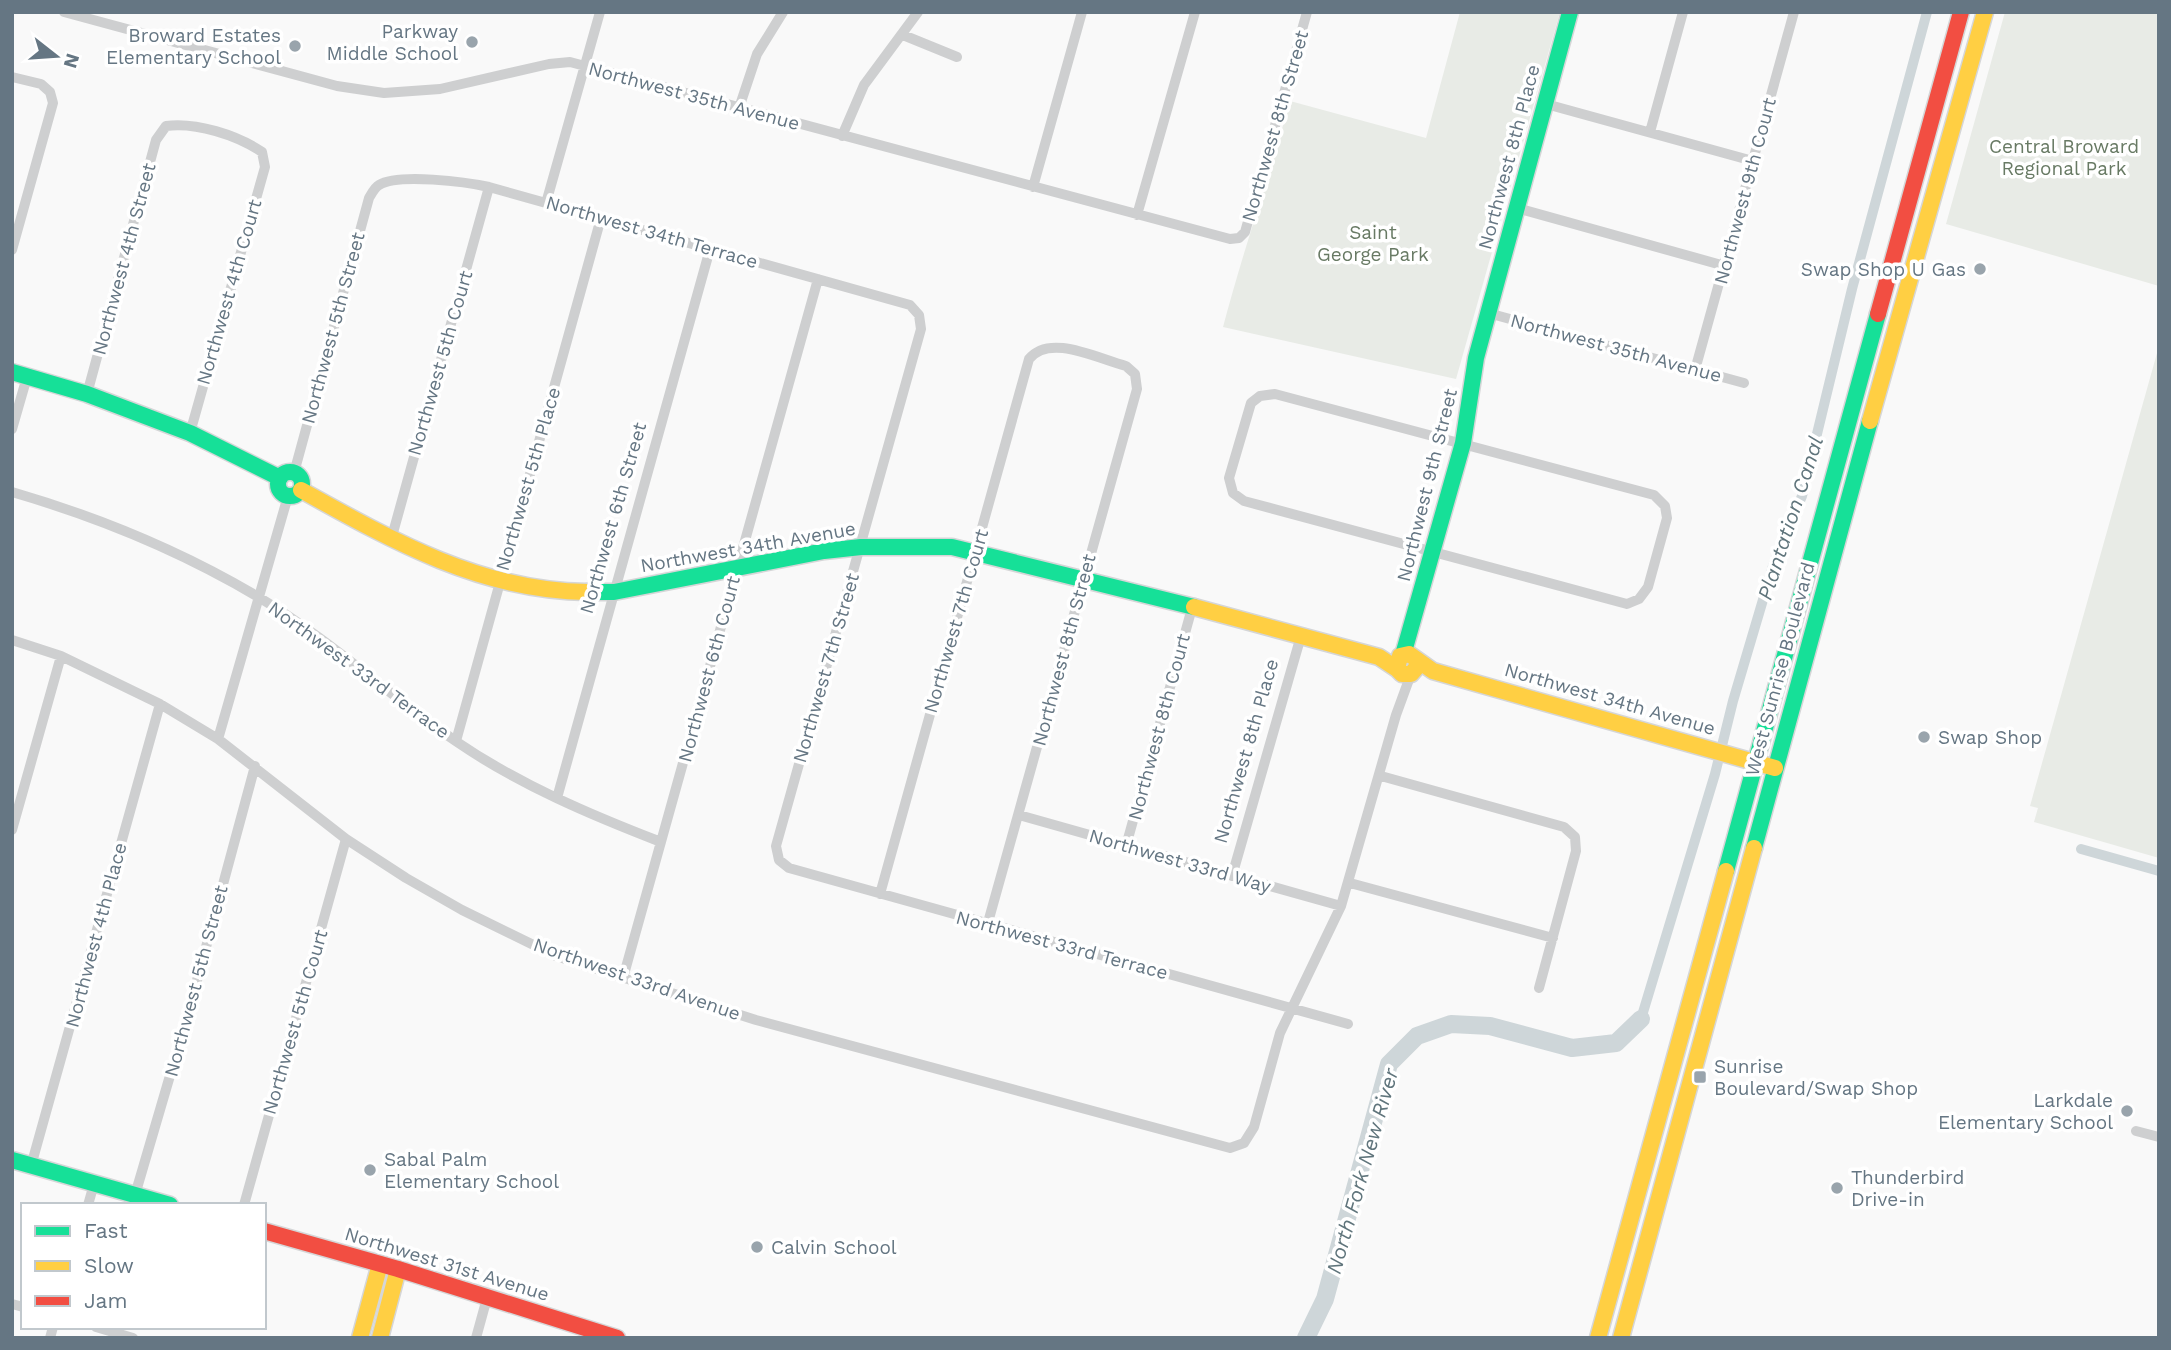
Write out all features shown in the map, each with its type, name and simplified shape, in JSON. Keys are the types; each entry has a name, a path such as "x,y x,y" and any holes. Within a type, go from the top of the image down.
{"main road":[{"name":"Northwest 8th Place","path":"1488,313 1570,12"},
{"name":"West Sunrise Boulevard","path":"1598,1338 1961,12"},
{"name":"West Sunrise Boulevard","path":"1621,1338 1847,505 1985,12"},
{"name":"Northwest 9th Street","path":"1407,664 1413,626 1463,443 1476,358 1488,313"},
{"path":"1847,505 1840,489 1873,358 1869,344"},
{"path":"20,374 87,394 190,433 287,475 301,478 294,493"},
{"name":"Northwest 34th Avenue","path":"294,493 443,565 500,582 555,591 614,592 737,567 861,547 953,547 975,551 1433,671 1775,768"},
{"path":"12,1160 163,1203"},
{"name":"Northwest 31st Avenue","path":"266,1232 398,1269 593,1334 617,1338"},
{"path":"360,1338 380,1264"},
{"path":"380,1338 398,1269"}],"street":[{"path":"546,203 600,12"},
{"path":"738,108 757,54 783,12"},
{"path":"842,136 864,85 904,35 918,12"},
{"path":"1033,187 1082,12"},
{"path":"1138,215 1195,12"},
{"name":"Northwest 8th Street","path":"1238,238 1245,232 1307,12"},
{"path":"1650,132 1683,12"},
{"name":"Northwest 9th Court","path":"1695,370 1794,12"},
{"name":"Northwest 35th Avenue","path":"68,13 337,86 384,93 484,81 549,64 585,66 1138,215 1230,239 1238,238"},
{"path":"904,35 957,57"},
{"path":"12,77 41,84 50,92 53,103 12,250"},
{"path":"1546,104 1753,161"},
{"name":"Northwest 4th Street","path":"87,394 156,140 166,126 182,124 248,142 262,152"},
{"name":"Northwest 4th Court","path":"190,433 265,167 262,152"},
{"name":"Northwest 34th Terrace","path":"377,185 393,180 470,183 489,187 911,305 919,315"},
{"name":"Northwest 5th Street","path":"287,475 369,198 377,185"},
{"name":"Northwest 5th Court","path":"391,540 489,187"},
{"path":"1517,208 1725,266"},
{"name":"Northwest 5th Place","path":"456,741 601,218"},
{"name":"Northwest 6th Street","path":"557,798 710,249"},
{"name":"Northwest 6th Court","path":"623,978 818,279"},
{"name":"Northwest 35th Avenue","path":"1488,313 1744,383"},
{"name":"Northwest 7th Street","path":"779,859 776,846 921,329 919,315"},
{"name":"Northwest 7th Court","path":"880,894 1029,359 1035,351 1052,345 1126,366 1135,374"},
{"path":"12,429 20,374"},
{"name":"Northwest 8th Street","path":"987,926 1137,389 1135,374"},
{"path":"1276,394 1463,443 1654,495 1665,506 1667,518 1648,587 1639,598 1627,604 1244,501 1233,493 1229,478 1251,404 1260,396 1276,394"},
{"name":"Northwest 33rd Terrace","path":"12,492 99,520 203,567 259,598 328,643 456,741 506,773 557,798 662,842"},
{"path":"218,739 259,598 294,493"},
{"name":"Northwest 8th Court","path":"1126,846 1192,608"},
{"name":"Northwest 8th Place","path":"1232,876 1301,636"},
{"name":"Northwest 33rd Avenue","path":"12,640 61,656 160,704 218,739 346,839 462,910 556,956 756,1020 1230,1148 1244,1143"},
{"path":"12,830 61,656"},
{"name":"Northwest 9th Street","path":"1244,1143 1254,1127 1280,1033 1350,883 1381,776 1407,664"},
{"name":"Northwest 4th Place","path":"31,1166 160,704"},
{"name":"Northwest 5th Street","path":"135,1195 186,1021 255,766"},
{"path":"1381,776 1564,827 1575,837 1576,851 1539,988"},
{"name":"Northwest 33rd Way","path":"1019,815 1341,906"},
{"name":"Northwest 5th Court","path":"245,1203 346,839"},
{"name":"Northwest 33rd Terrace","path":"779,859 789,868 987,926 1348,1024"},
{"path":"1350,883 1553,938"},
{"path":"2136,1131 2159,1138"},
{"path":"89,1203 94,1184"},
{"path":"476,1338 487,1298"},
{"path":"103,1329 133,1338"}],"green space":[{"name":"Saint George Park","path":"1460,12 1560,12 1456,379 1223,327 1290,101 1426,138"},
{"name":"Central Broward Regional Park","path":"2005,12 2159,12 2159,286 1946,224"},
{"path":"2159,346 2159,858 2034,822 2038,808 2030,806"}],"waterway":[{"name":"Plantation Canal","path":"1641,1019 1715,774 1733,701 1773,566 1802,496 1852,289 1927,12"},
{"path":"2081,849 2159,871"},
{"name":"North Fork New River","path":"1306,1338 1325,1299 1389,1064 1417,1036 1451,1024 1490,1026 1572,1048 1616,1043 1641,1019"}],"traffic: fast":[{"path":"1403,655 1463,443 1476,358 1570,12"},
{"path":"1726,871 1878,314"},
{"path":"12,372 87,394 190,433 280,478"},
{"path":"1754,848 1870,421"},
{"path":"290,472 299,475 302,484 299,493 290,496 281,493 278,484 281,475 290,472"},
{"path":"587,592 614,592 824,551 861,547 952,547 1194,607"},
{"path":"12,1160 163,1203"}],"traffic: slow":[{"path":"1870,421 1985,12"},
{"path":"301,490 403,544 474,572 510,583 587,592"},
{"path":"1194,607 1379,657 1397,669"},
{"path":"1417,660 1417,667 1411,674 1402,674 1397,669 1400,656 1409,654 1433,671 1775,768"},
{"path":"1621,1338 1754,848"},
{"path":"1598,1338 1726,871"},
{"path":"360,1338 380,1264"},
{"path":"380,1338 398,1269"}],"traffic: jam":[{"path":"1878,314 1961,12"},
{"path":"266,1232 398,1269 617,1338"}],"place":[{"name":"Parkway Middle School","path":"472,42"},
{"name":"Broward Estates Elementary School","path":"295,46"},
{"name":"Swap Shop U Gas","path":"1980,269"},
{"name":"Swap Shop","path":"1924,737"},
{"name":"Sunrise Boulevard/Swap Shop","path":"1700,1077"},
{"name":"Larkdale Elementary School","path":"2127,1111"},
{"name":"Sabal Palm Elementary School","path":"370,1170"},
{"name":"Thunderbird Drive-in","path":"1837,1188"},
{"name":"Calvin School","path":"757,1247"}]}
